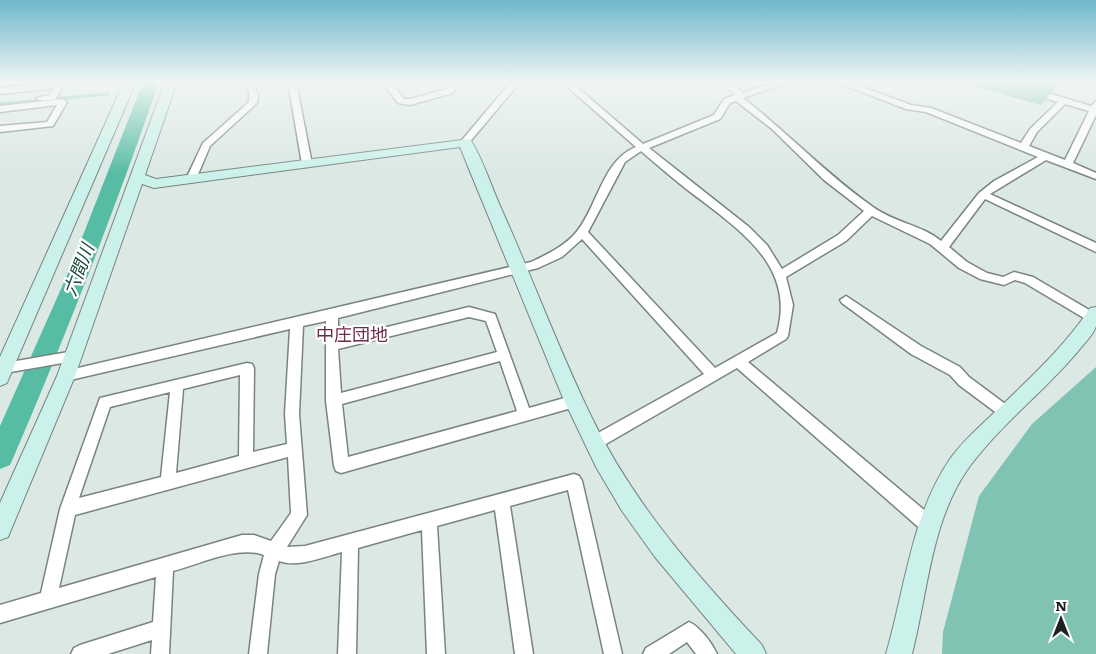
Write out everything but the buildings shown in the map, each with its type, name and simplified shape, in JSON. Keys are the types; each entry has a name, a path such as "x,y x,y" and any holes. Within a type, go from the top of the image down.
{"street":[{"path":"0,129 50,124 57,113"},
{"path":"2,373 117,113"},
{"path":"0,529 66,363 160,113"},
{"path":"191,179 206,145 242,113"},
{"path":"298,113 307,164"},
{"path":"127,203 154,184 465,142 489,113"},
{"path":"594,443 782,336 788,317 787,295 781,275 769,255 753,237 642,148 601,113"},
{"path":"2,373 31,364 66,363 297,323 520,269 558,254 582,233 621,160 642,148 717,117 720,113"},
{"path":"758,113 776,127 828,178 871,211 943,247 963,265 984,276 1004,281 1014,276 1029,280 1093,322 1007,413 978,440 957,468 936,508 930,526 899,654"},
{"path":"935,113 1096,176"},
{"path":"1024,147 1033,132 1052,113"},
{"path":"1067,165 1093,113"},
{"path":"465,142 575,401 594,443 614,480 656,540 753,654"},
{"path":"943,247 983,195 1012,174 1032,167 1045,156"},
{"path":"136,176 154,184"},
{"path":"983,195 1019,210 1096,248"},
{"path":"781,275 842,238 871,211"},
{"path":"582,233 713,375"},
{"path":"846,300 916,350 955,371 964,381 1007,413"},
{"path":"332,345 469,312 490,317 525,415"},
{"path":"332,315 334,401 341,466 575,401"},
{"path":"258,654 267,574 274,551 299,516 292,414 297,323"},
{"path":"334,401 504,355"},
{"path":"738,361 930,526"},
{"path":"48,600 68,509 105,402 247,368 246,460"},
{"path":"168,481 177,384"},
{"path":"68,509 295,448"},
{"path":"0,614 242,543 254,543 285,555 306,554 574,481 613,654"},
{"path":"502,501 524,654"},
{"path":"429,520 436,654"},
{"path":"347,654 350,542"},
{"path":"160,654 165,566"},
{"path":"80,654 162,628"},
{"path":"652,654 690,631 708,654"}],"green space":[{"path":"1096,367 1096,654 942,654 943,632 979,496 1032,424"}],"waterway":[{"name":"六間川","path":"0,456 80,271 140,113"}],"district":[{"name":"中庄団地","path":"352,335"}]}
